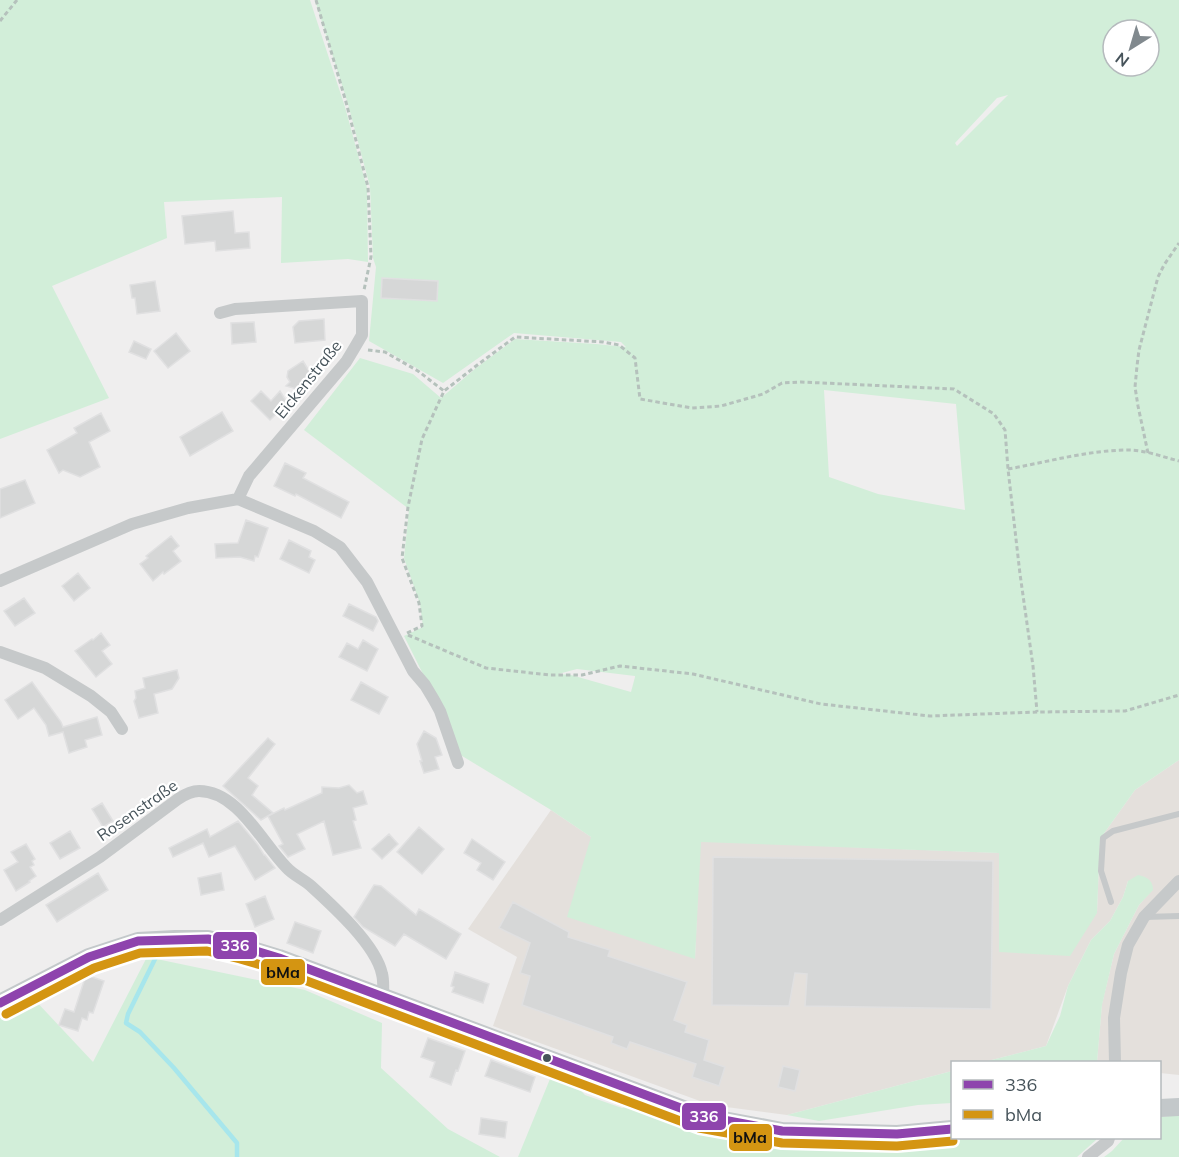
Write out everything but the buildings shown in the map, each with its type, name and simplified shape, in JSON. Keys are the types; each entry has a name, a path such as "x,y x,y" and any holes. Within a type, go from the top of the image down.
{"main road":[{"path":"0,1003 89,957 138,941 208,939 279,958 702,1116 782,1131 897,1134 951,1129"},
{"path":"1161,1108 1179,1107"}],"street":[{"path":"220,313 235,309 362,301"},
{"name":"Eickenstraße","path":"238,499 249,476 346,362 355,348 362,335 362,301"},
{"path":"0,581 132,524 188,508 238,499 314,531 340,547 367,582 413,671 425,685 440,711 458,764"},
{"path":"0,652 45,668 91,696 111,712 122,729"},
{"name":"Rosenstraße","path":"0,920 100,857 186,794 198,791 212,793 244,814 288,870 310,885 363,938 379,965 382,974 383,997"},
{"path":"1115,1061 1114,1018 1128,945 1144,917 1179,881"},
{"path":"1088,1157 1108,1139"}],"lane":[{"path":"1111,902 1101,871 1103,838 1113,831 1179,813"},
{"path":"1144,917 1179,916"}],"path":[{"path":"0,21 17,0"},
{"path":"316,0 368,187 371,257 362,301"},
{"path":"1148,453 1135,387 1137,366 1158,277 1179,243"},
{"path":"1037,712 1005,430 994,414 954,389 782,383 764,394 745,400 722,406 692,408 640,399 635,358 619,345 515,337 444,391 422,439 408,507 402,558 418,603 422,626 406,634 486,668 550,675 582,675 620,666 693,674 821,704 930,716 1125,711 1179,695"},
{"path":"355,348 385,352 418,371 444,391"},
{"path":"1008,470 1094,453 1130,450 1179,461"}],"shaded area":[{"path":"1179,760 1179,1075 1161,1073 1161,1061 1097,1061 1102,1004 1114,954 1139,905 1153,889 1128,881 1123,897 1110,921 1091,940 1068,986 1046,1046 988,1061 951,1061 951,1071 787,1115 711,1105 493,1026 517,957 468,929 551,810 591,837 695,959 700,841 1000,853 999,952 1097,913 1100,839 1135,790"}],"green space":[{"path":"0,0 310,0 345,107 367,188 368,262 348,259 281,263 282,197 164,202 167,238 52,286 109,398 0,439"},
{"path":"315,0 1179,0 1179,760 1135,790 1100,839 1097,913 1070,956 999,952 999,853 701,842 695,959 567,917 591,837 449,748 437,702 404,636 423,627 420,604 404,558 409,509 304,430 360,358 413,374 441,398 515,339 626,347 621,342 514,333 443,383 369,341 376,267 373,258 370,187 348,104","holes":["1008,95 957,146 955,143 997,98","824,390 956,404 965,510 878,494 829,477","577,669 635,676 631,692 571,675 558,674"]},
{"path":"1138,875 1144,877 1152,884 1153,890 1139,905 1114,954 1102,1005 1097,1061 988,1061 1046,1046 1060,1016 1068,986 1091,940 1110,921 1123,897 1128,881"},
{"path":"147,957 305,990 382,1023 381,1068 448,1129 500,1157 0,1157 0,1018 33,998 93,1062"},
{"path":"951,1071 951,1103 918,1105 819,1121 787,1115"},
{"path":"552,1074 570,1079 585,1095 622,1108 639,1103 693,1123 779,1144 882,1143 951,1137 951,1139 1096,1139 1077,1157 518,1157"},
{"path":"1179,1115 1179,1157 1104,1157 1123,1139 1161,1139 1161,1117"}],"waterway":[{"path":"155,959 128,1014 126,1023 140,1032 174,1068 237,1143 237,1157"}],"transit line":[{"name":"336","path":"0,1003 89,957 138,941 208,939 279,958 702,1116 782,1131 897,1134 951,1129"},
{"name":"bMa","path":"6,1014 94,968 140,953 207,951 275,969 699,1128 782,1143 897,1146 953,1141"}]}
